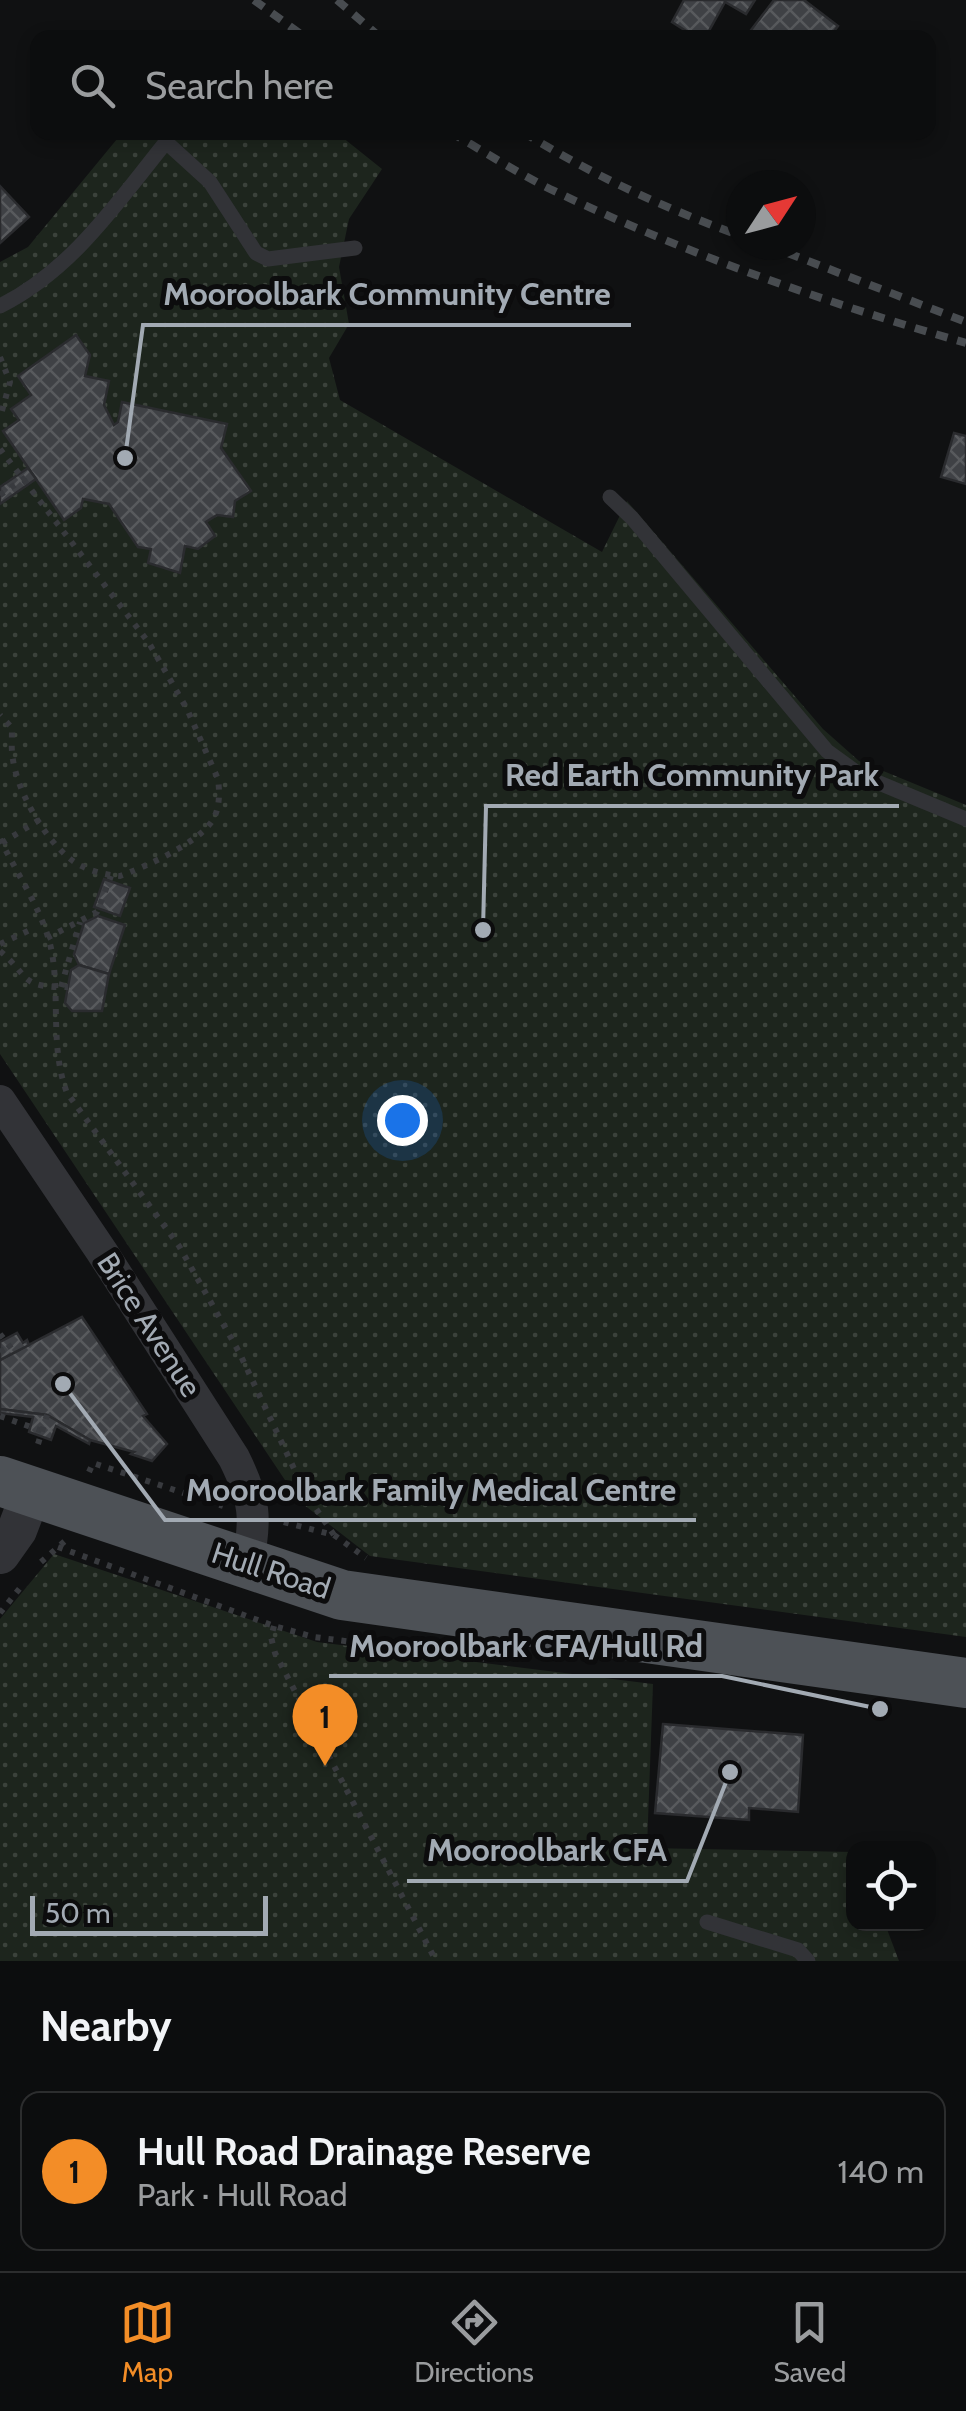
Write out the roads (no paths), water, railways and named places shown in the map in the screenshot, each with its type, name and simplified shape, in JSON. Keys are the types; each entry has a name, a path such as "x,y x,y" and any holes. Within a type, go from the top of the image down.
{"main road":[{"name":"Hull Road","path":"23,1472 247,1565 342,1595 966,1682"}],"street":[{"name":"Brice Avenue","path":"0,1101 234,1458 255,1515 247,1565"},
{"path":"0,1554 16,1530 23,1472"}],"lane":[{"path":"0,306 27,293 59,269 166,142 224,199 256,253 268,259 355,248"},
{"path":"610,497 632,518 828,751 860,775 966,819"},
{"path":"707,1922 798,1950 808,1961"}],"railway":[{"path":"254,0 295,30"},
{"path":"337,0 372,30"},
{"path":"463,140 550,189 651,234 807,293 966,343"},
{"path":"537,140 629,190 726,230"},
{"path":"806,260 966,322"}],"place":[{"name":"Mooroolbark Community Centre","path":"125,458"},
{"name":"Red Earth Community Park","path":"483,930"},
{"name":"Mooroolbark Family Medical Centre","path":"63,1384"},
{"name":"Mooroolbark CFA/Hull Rd","path":"880,1709"},
{"name":"Hull Road Drainage Reserve","path":"325,1766"},
{"name":"Mooroolbark CFA","path":"730,1772"}]}
